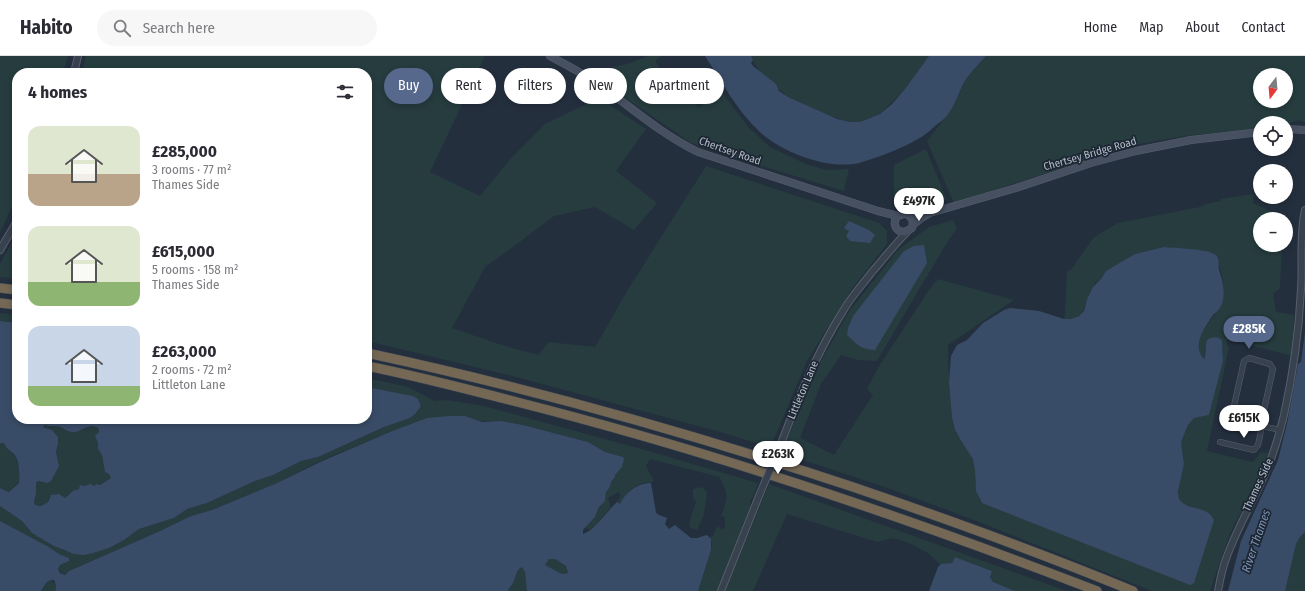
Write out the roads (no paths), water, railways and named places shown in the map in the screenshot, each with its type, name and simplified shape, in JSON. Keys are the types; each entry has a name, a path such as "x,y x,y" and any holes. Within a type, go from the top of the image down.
{"highway":[{"path":"0,288 12,289"},
{"path":"0,303 12,304"},
{"path":"372,354 437,368 536,393 760,456 962,525 1059,561 1133,591"},
{"path":"372,367 452,385 581,418 732,462 912,521 1097,591"}],"main road":[{"name":"Chertsey Road","path":"550,56 595,82 654,126 698,152 878,211 896,222"},
{"path":"1293,129 1305,130"},
{"name":"Chertsey Bridge Road","path":"913,225 930,213 1016,188 1091,163 1136,151 1191,140 1253,133"},
{"name":"Chertsey Bridge Road","path":"907,214 930,213"},
{"path":"904,214 907,214 912,220 913,225 908,231 902,232 896,222 904,214"}],"street":[{"path":"75,68 78,56"},
{"name":"Thames Side","path":"1218,591 1226,559 1246,511 1267,470 1276,447 1280,430 1291,379 1299,320 1302,230 1305,210"},
{"path":"892,247 897,236 896,222"},
{"path":"0,250 12,230"},
{"name":"Littleton Lane","path":"721,591 803,386 829,333 853,297 892,247 908,231"},
{"path":"1220,442 1254,450 1258,445 1273,369 1270,364 1249,358 1244,361 1234,406 1235,411 1239,414 1262,419"},
{"path":"1262,426 1280,430"}],"water":[{"path":"705,56 751,56 753,60 751,63 753,66 776,84 779,91 788,97 837,119 850,122 860,122 880,114 892,104 929,56 986,56 966,79 948,115 926,134 883,155 859,163 847,165 820,162 806,158 781,147 770,140 752,124 730,96 724,86 724,68 712,68"},
{"path":"849,221 869,230 875,235 870,243 850,241 846,236 849,231 844,228"},
{"path":"924,245 927,263 875,350 866,349 860,346 847,335 853,316 904,251 914,246"},
{"path":"1164,247 1206,251 1216,255 1224,289 1220,308 1206,325 1199,343 1200,354 1204,359 1207,340 1214,337 1222,340 1223,361 1209,415 1194,418 1188,425 1181,442 1184,464 1178,492 1179,499 1182,503 1207,512 1214,520 1194,583 1190,585 982,503 976,491 973,459 955,430 952,418 949,382 951,356 957,345 967,340 983,323 1010,308 1039,311 1064,319 1071,319 1079,316 1084,311 1087,299 1093,287 1106,271 1135,254"},
{"path":"0,321 12,322 12,424 372,424 372,388 413,396 418,399 421,406 410,418 384,427 318,457 301,461 273,475 255,481 207,503 187,509 174,518 139,529 124,540 109,548 84,555 74,554 54,546 32,533 22,521 0,506 0,488 9,492 19,483 19,466 17,459 4,443 0,443","holes":["45,425 58,426 67,431 73,432 92,426 98,428 99,432 95,436 98,443 98,449 102,455 105,472 109,474 111,478 100,485 80,485 79,489 73,491 65,498 59,494 51,495 48,502 41,506 35,505 36,483 38,481 47,483 51,481 59,466 56,452 58,437 52,430 43,427"]},
{"name":"River Thames","path":"1305,332 1305,532 1296,544 1285,591 1228,591 1241,541 1278,460 1287,424 1298,364 1301,362"},
{"path":"465,416 482,422 501,421 523,425 588,442 605,452 623,457 622,467 615,475 606,492 605,501 599,507 595,517 583,530 583,534 592,529 617,502 620,504 632,489 646,483 651,483 656,513 667,518 665,524 669,529 675,525 691,538 707,535 711,539 711,550 698,591 527,591 525,572 522,567 519,569 508,591 55,591 56,584 54,580 50,580 41,591 0,591 0,521 49,547 59,554 69,558 69,561 60,565 58,569 60,573 65,575 69,571 191,516 212,510 277,483 320,462 390,432 427,418","holes":["549,559 555,559 566,566 568,573 562,574 545,565"]},
{"path":"955,557 992,571 990,577 993,582 1015,591 929,591 938,567 941,564 952,563"}]}
